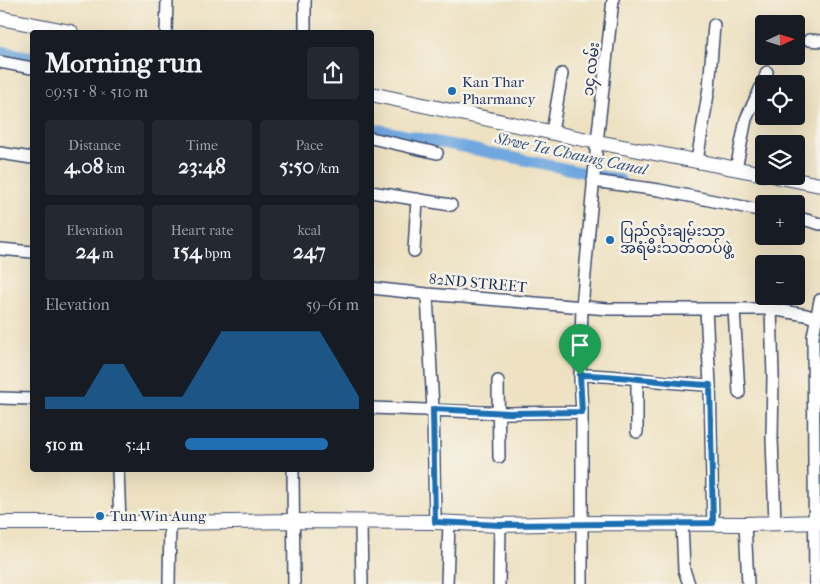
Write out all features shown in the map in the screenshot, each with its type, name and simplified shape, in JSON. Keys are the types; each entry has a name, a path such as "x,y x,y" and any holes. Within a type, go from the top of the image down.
{"street":[{"path":"166,30 167,0"},
{"path":"305,30 306,0"},
{"name":"၁၄ လမ်း","path":"582,584 582,412 580,375 582,307 593,181 613,0"},
{"path":"0,18 61,30"},
{"path":"697,161 709,88 714,25"},
{"path":"0,62 30,68"},
{"path":"736,169 746,119 764,83 767,72"},
{"path":"552,132 562,74"},
{"path":"374,95 597,142 755,172"},
{"path":"374,139 437,154"},
{"path":"0,153 30,158"},
{"path":"593,181 659,190 755,209"},
{"path":"805,181 820,184"},
{"path":"374,192 451,205"},
{"path":"414,251 417,199"},
{"path":"805,220 820,224"},
{"path":"0,249 30,252"},
{"name":"82ND STREET","path":"374,288 618,309 771,309 815,318"},
{"path":"427,294 433,409 447,584"},
{"path":"815,584 817,522 816,373 813,336 820,300"},
{"path":"706,309 710,385 713,523"},
{"path":"734,309 738,394"},
{"path":"771,309 775,523"},
{"path":"580,375 606,375 677,384 710,385"},
{"path":"636,432 637,380"},
{"path":"498,381 500,413 499,458"},
{"path":"0,398 30,399"},
{"path":"374,408 500,413 582,412"},
{"path":"118,472 120,523"},
{"path":"293,472 294,584"},
{"path":"0,523 170,524 294,521 442,522 500,525 817,522"},
{"path":"361,522 362,584"},
{"path":"682,523 684,570 690,584"},
{"path":"169,584 170,524"},
{"path":"745,524 748,584"},
{"path":"498,584 500,525"}],"waterway":[{"name":"Shwe Ta Chaung Canal","path":"0,51 30,57"},
{"name":"Shwe Ta Chaung Canal","path":"374,129 620,180"}],"place":[{"name":"Kan Thar Pharmancy","path":"452,91"},
{"name":"ပြည်လုံးချမ်းသာ အရံမီးသတ်တပ်ဖွဲ့","path":"610,240"},
{"name":"Tun Win Aung","path":"100,516"}],"route":[{"path":"580,375 606,375 677,384 710,385 713,523 500,525 435,522 433,409 509,413 582,412 580,375"}]}
